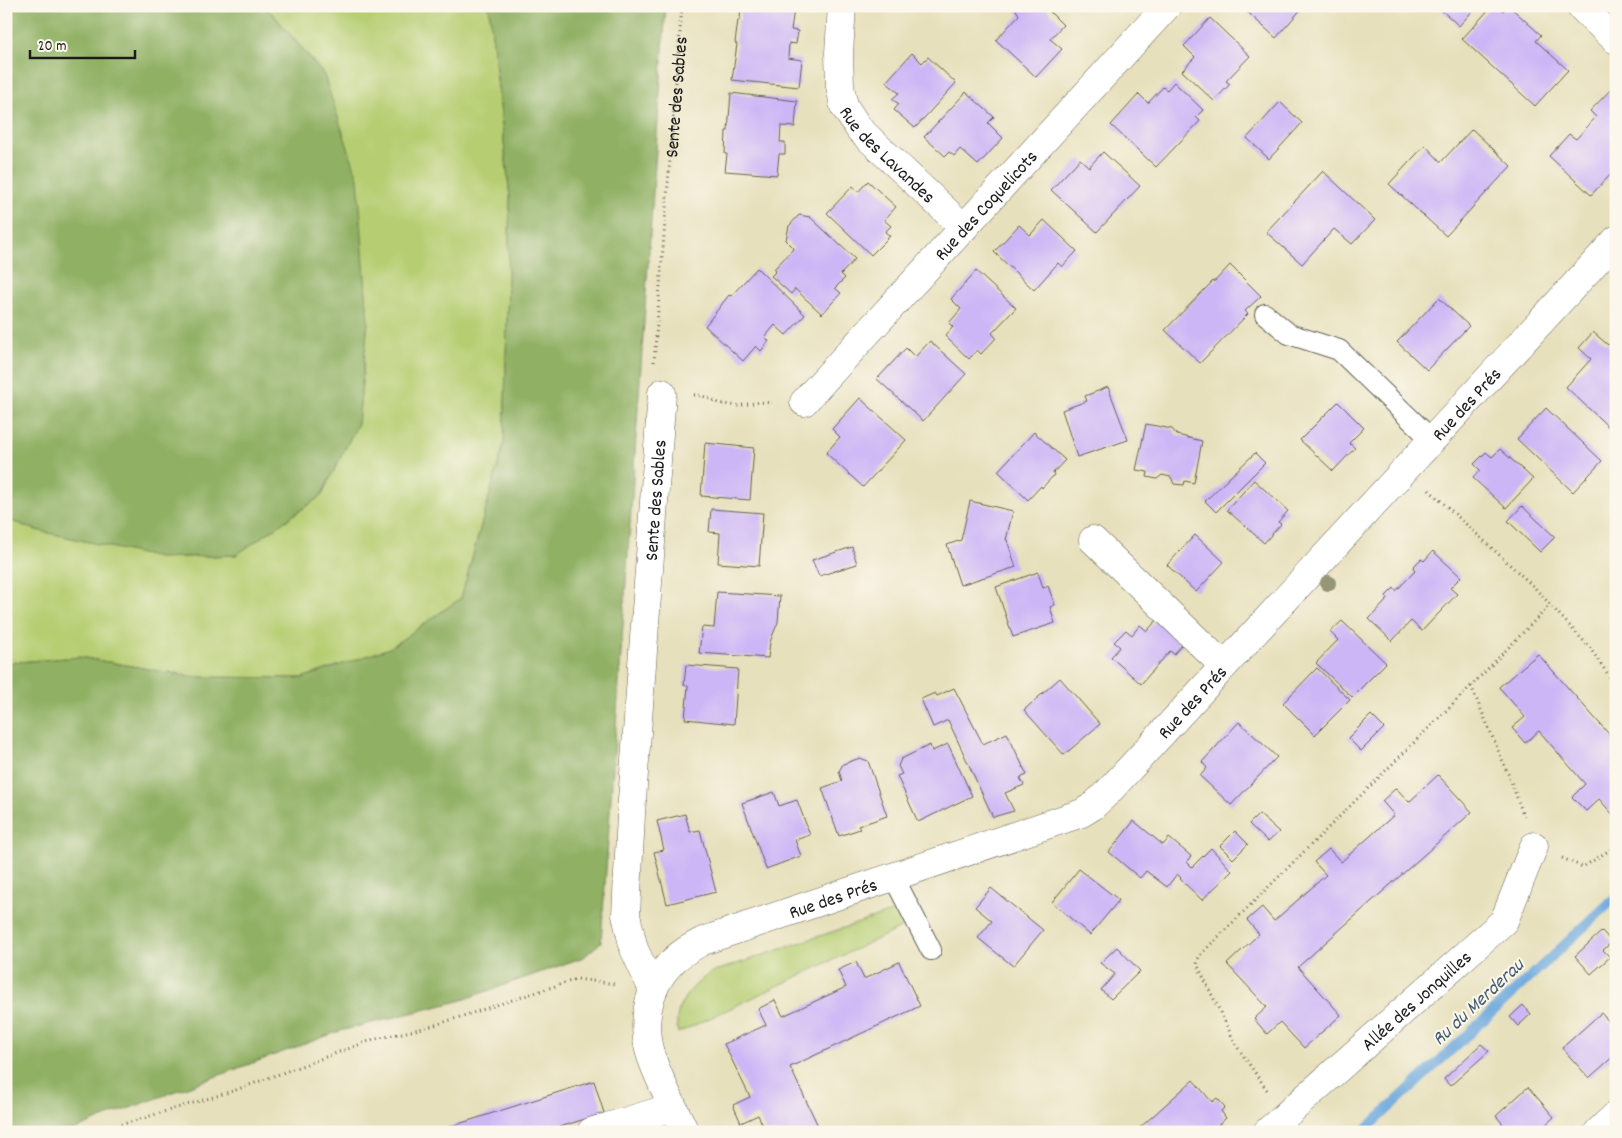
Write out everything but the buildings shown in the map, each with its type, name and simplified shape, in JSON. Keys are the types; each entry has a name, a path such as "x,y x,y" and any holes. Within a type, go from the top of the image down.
{"street":[{"name":"Rue des Lavandes","path":"842,6 839,53 840,86 844,106 860,130 964,228"},
{"name":"Rue des Coquelicots","path":"804,402 1166,6"},
{"path":"1580,6 1616,40"},
{"name":"Rue des Prés","path":"685,1132 652,1059 647,1042 646,1014 661,975 672,962 687,950 703,941 1082,813 1094,806 1616,240"},
{"name":"Sente des Sables","path":"654,990 634,948 626,914 631,814 662,393"},
{"path":"1093,540 1224,666"},
{"name":"Allée des Jonquilles","path":"1276,1124 1504,921 1534,846"},
{"path":"591,1132 673,1107"},
{"path":"1598,1132 1616,1115"}],"lane":[{"path":"1265,314 1289,334 1339,350 1432,440"},
{"path":"893,876 931,950"}],"path":[{"name":"Sente des Sables","path":"662,393 654,364 682,6"},
{"path":"662,393 703,396 718,403 737,406 760,402 804,402"},
{"path":"1412,462 1432,480 1426,487 1534,587 1590,648 1616,686"},
{"path":"1276,1124 1197,964 1199,956 1550,605"},
{"path":"1471,686 1509,776 1534,846 1583,867 1616,846"},
{"path":"97,1132 233,1091 372,1040 432,1026 577,979 654,990"}],"green space":[{"path":"6,6 261,6 273,14 324,75 358,178 368,321 358,423 321,496 236,555 159,558 36,530 6,519"},
{"path":"261,6 489,6 510,197 504,443 461,598 390,648 302,678 195,677 79,657 6,663 6,519 36,530 159,558 236,555 321,496 358,423 368,321 324,75 273,14"},
{"path":"489,6 666,6 601,942 584,957 459,1001 340,1031 100,1119 70,1132 6,1132 6,663 79,657 195,677 302,678 390,648 461,598 504,443 510,197"},
{"path":"894,911 902,912 909,924 678,1033 678,1014 684,998 710,973"}],"waterway":[{"name":"Ru du Merderau","path":"1363,1132 1616,897"}]}
